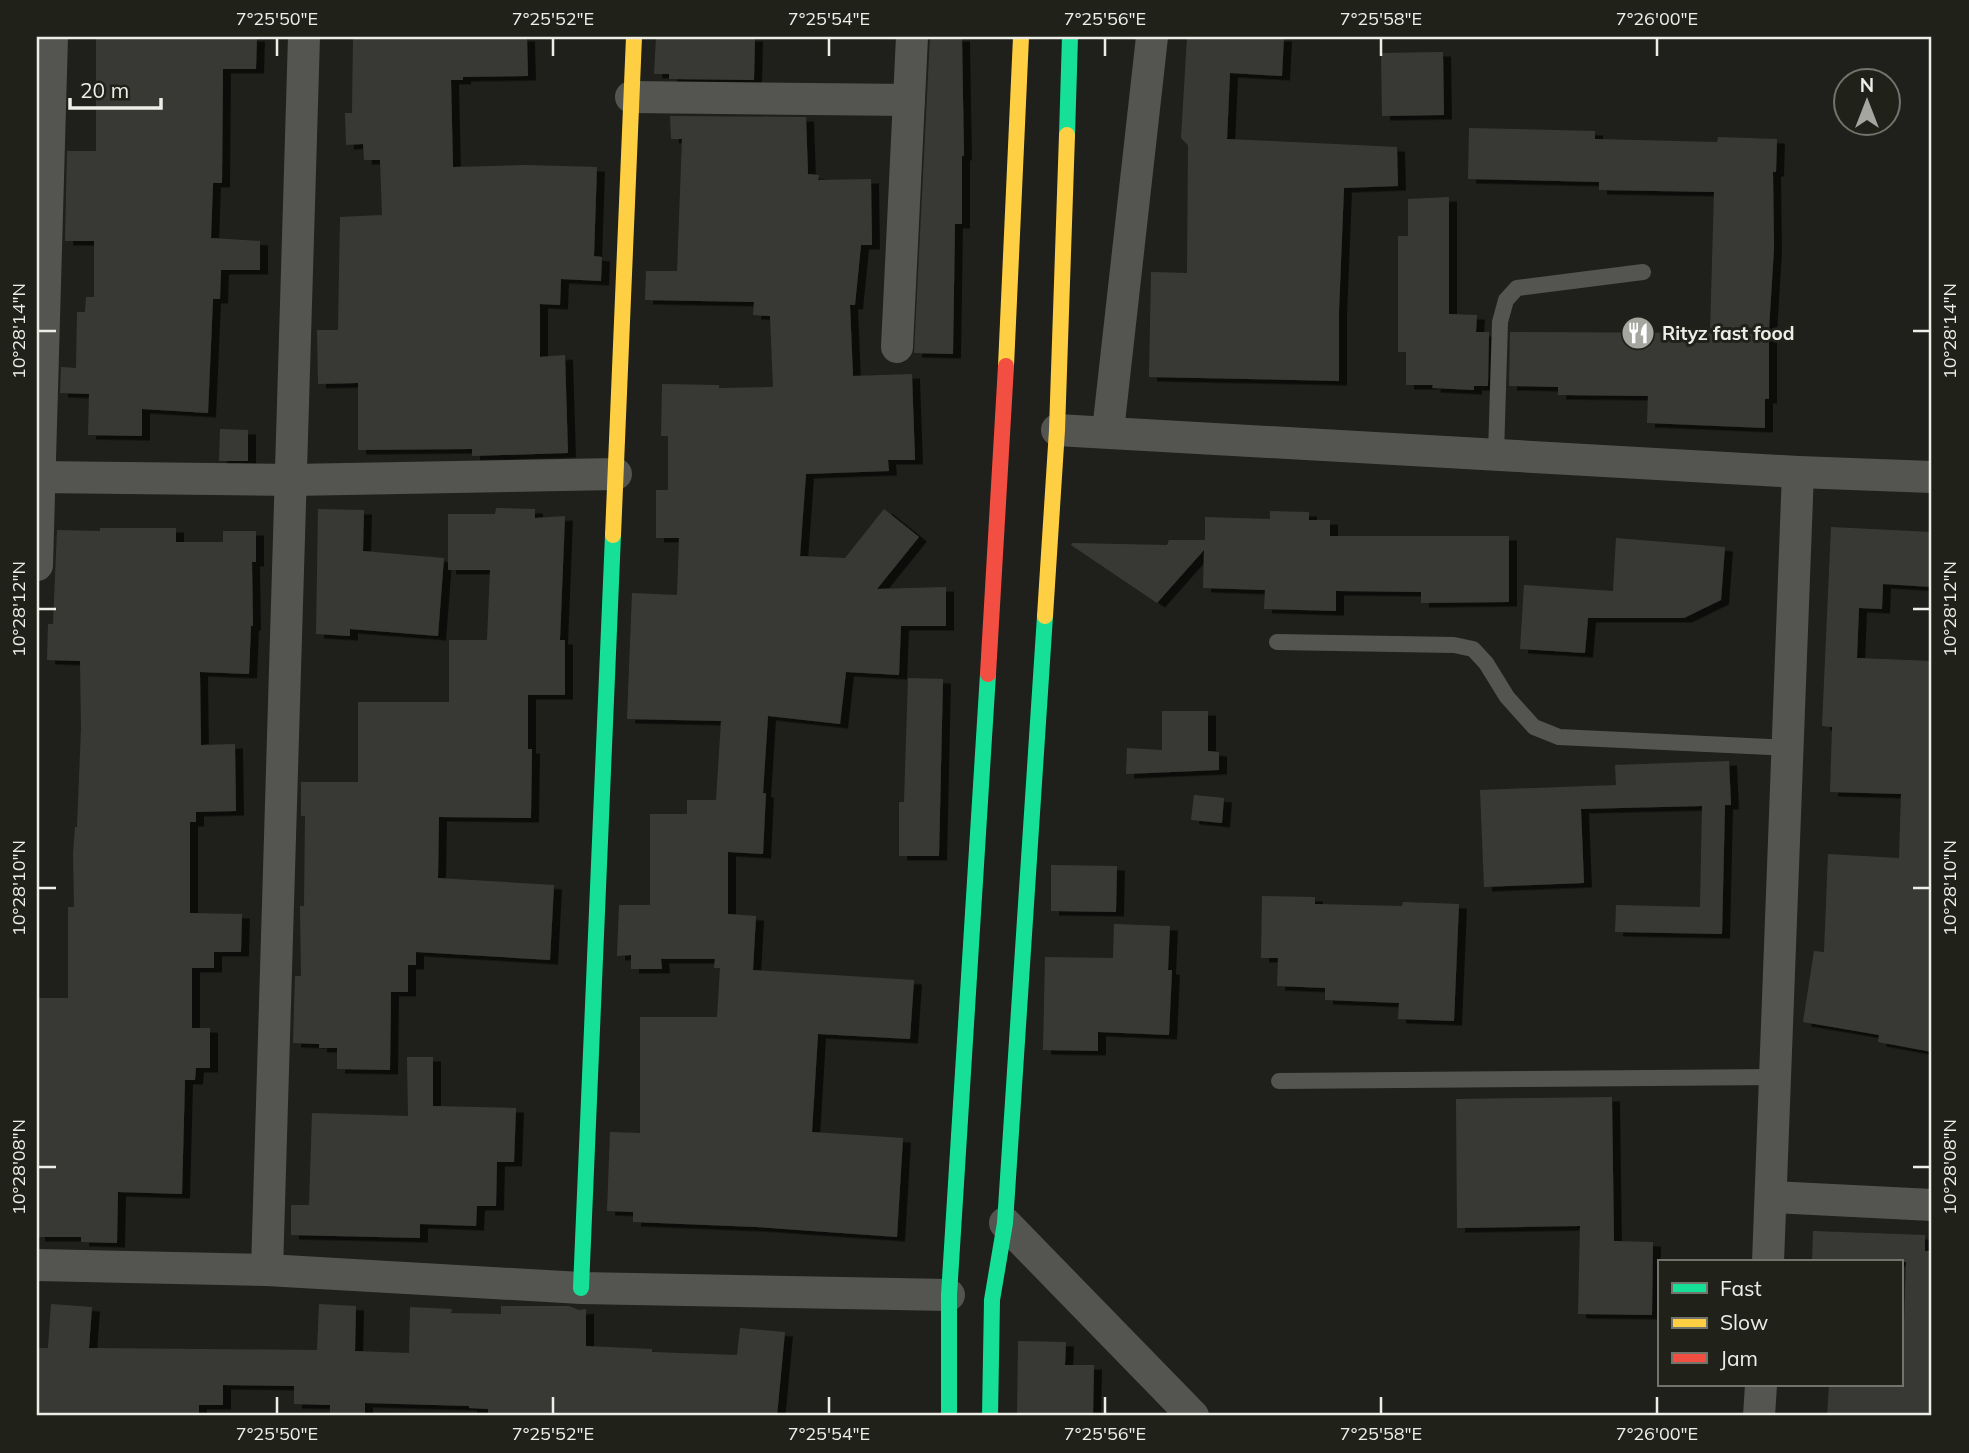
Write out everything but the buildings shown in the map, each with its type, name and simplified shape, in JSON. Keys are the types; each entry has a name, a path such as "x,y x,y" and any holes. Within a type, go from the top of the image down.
{"street":[{"path":"37,565 42,252 52,37"},
{"path":"267,1270 304,37"},
{"path":"581,1288 634,37"},
{"path":"897,346 912,37"},
{"path":"949,1416 949,1296 993,695 1021,37"},
{"path":"990,1416 992,1300 1005,1223 1033,695 1057,430 1070,37"},
{"path":"1108,431 1152,37"},
{"path":"631,97 909,100"},
{"path":"1057,430 1798,472 1932,477"},
{"path":"1768,1260 1798,472"},
{"path":"39,477 292,480 616,474"},
{"path":"1772,1197 1932,1205"},
{"path":"1005,1223 1193,1416"},
{"path":"40,1268 267,1270 581,1288 949,1296"},
{"path":"1759,1416 1761,1386"}],"lane":[{"path":"1496,454 1500,323 1506,300 1517,288 1643,272"},
{"path":"1278,642 1454,645 1473,649 1486,663 1507,697 1534,727 1559,737 1788,748"},
{"path":"1279,1081 1776,1077"}],"traffic: fast":[{"path":"1067,135 1070,37"},
{"path":"581,1288 613,535"},
{"path":"990,1416 992,1300 1005,1223 1045,616"},
{"path":"949,1416 949,1295 988,674"}],"traffic: slow":[{"path":"613,535 634,37"},
{"path":"1006,366 1021,37"},
{"path":"1045,616 1057,430 1067,135"}],"traffic: jam":[{"path":"988,674 1006,366"}],"place":[{"name":"Rityz fast food","path":"1638,333"}]}
